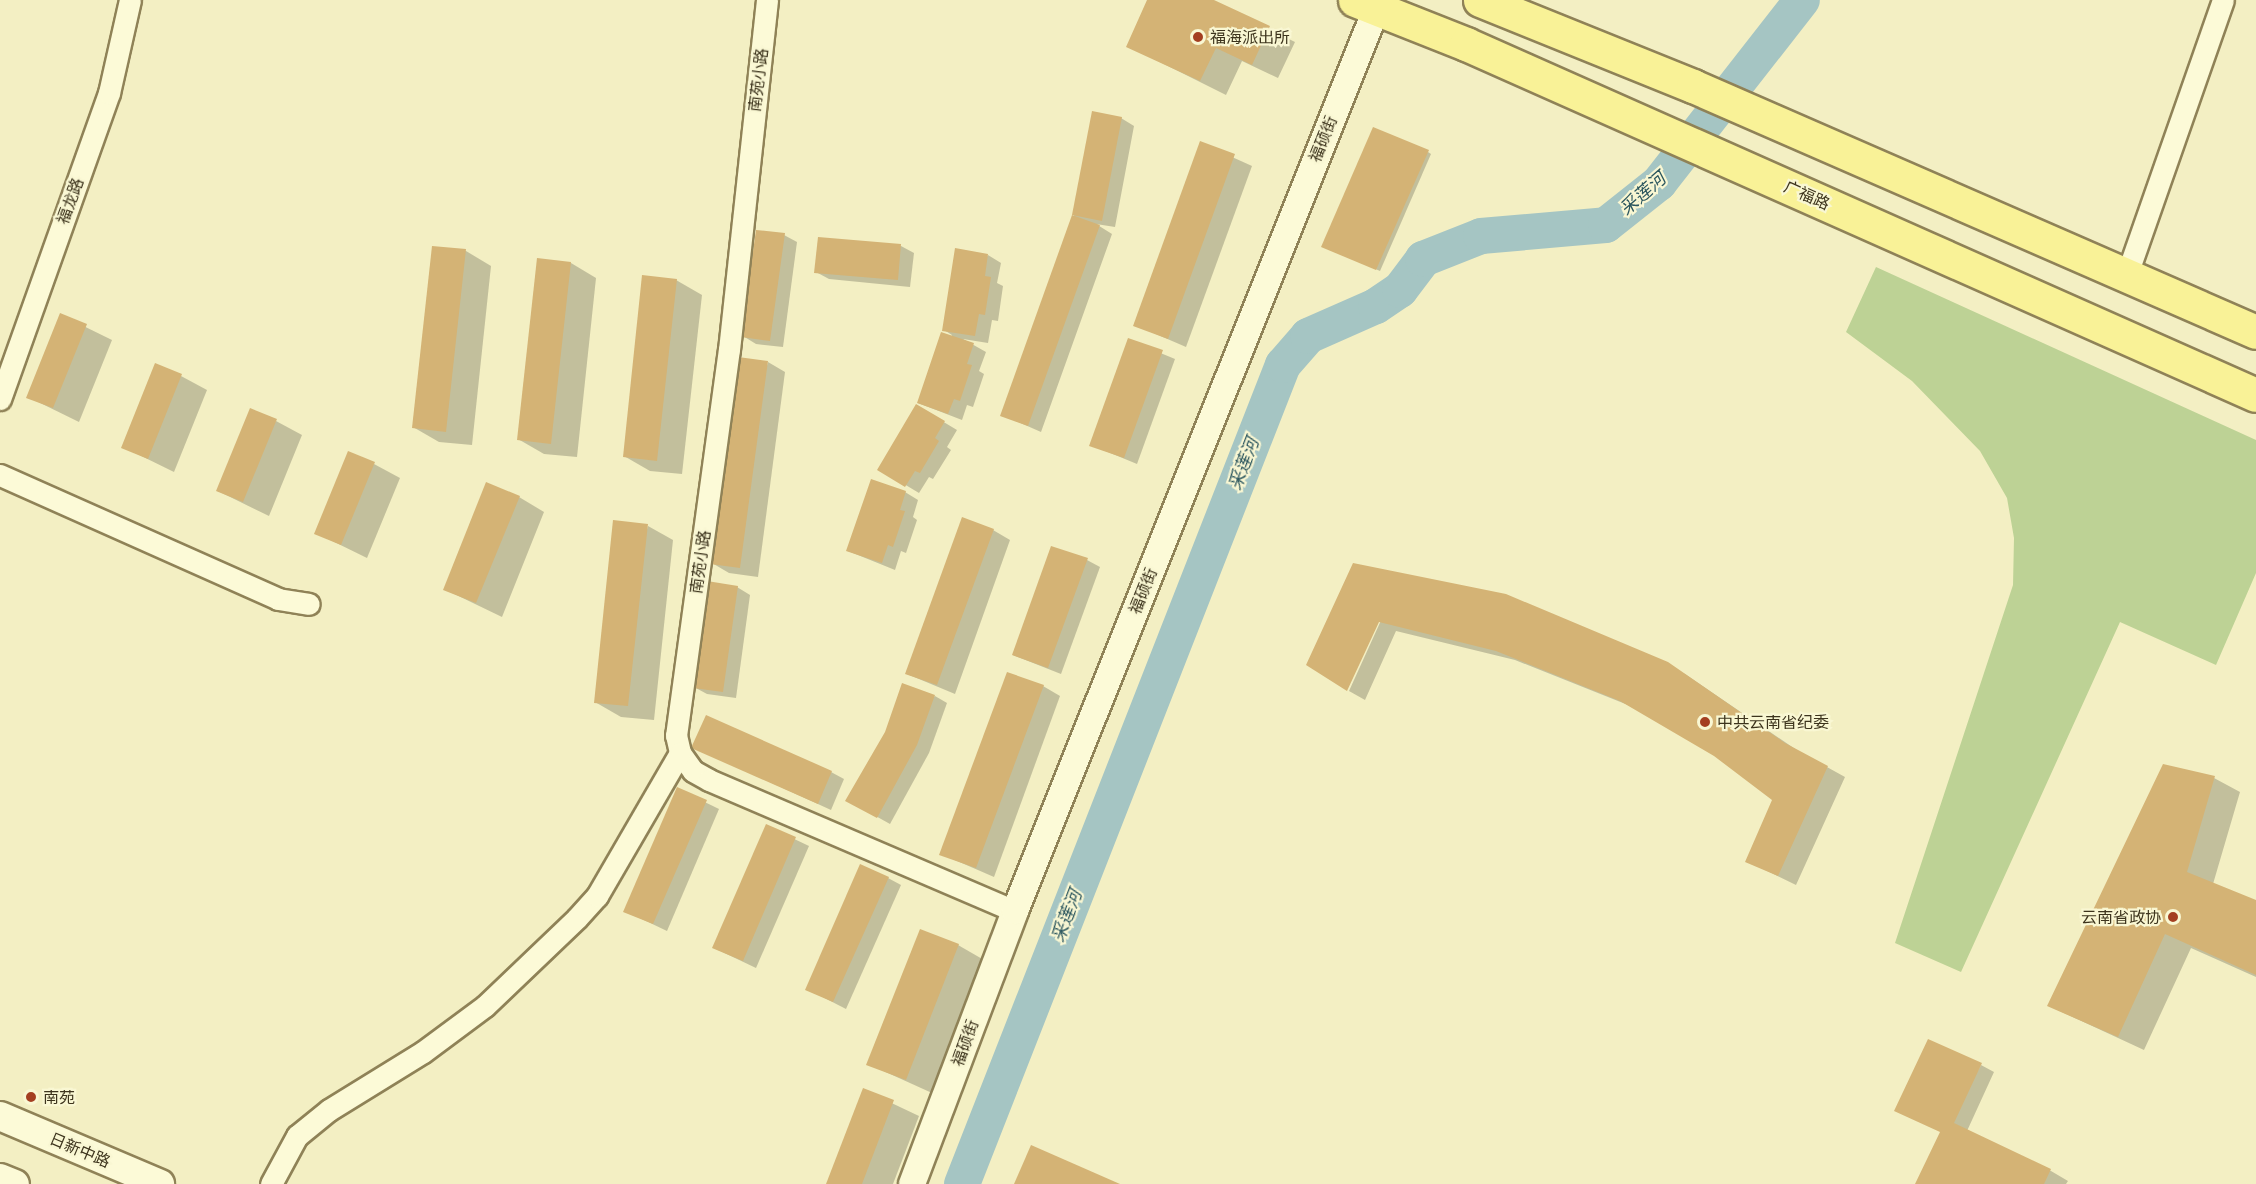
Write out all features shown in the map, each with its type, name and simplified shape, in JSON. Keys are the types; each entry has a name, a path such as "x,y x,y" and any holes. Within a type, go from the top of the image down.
{"main road":[{"path":"1480,0 1693,86 2256,332"},
{"name":"广福路","path":"1370,3 2256,395"},
{"name":"日新中路","path":"0,1116 160,1184"},
{"path":"0,1178 15,1184"}],"street":[{"name":"福龙路","path":"0,399 109,93 130,0"},
{"name":"南苑小路","path":"680,753 676,735 729,349 767,0"},
{"path":"2127,274 2223,0"},
{"name":"福硕街","path":"912,1184 1015,911 1370,3"},
{"path":"0,474 278,599 309,604"},
{"path":"271,1184 297,1136 329,1110 423,1052 485,1006 578,918 597,896 680,753 693,771 710,780 1015,911"}],"green space":[{"path":"1876,267 2256,440 2256,573 2216,665 2120,622 1961,972 1895,943 2013,585 2014,538 2007,498 1980,451 1912,381 1846,332"}],"building":[{"name":"福海派出所","path":"1147,0 1214,0 1270,26 1252,65 1216,48 1200,81 1126,47"},
{"path":"1092,111 1122,117 1102,221 1072,215"},
{"path":"1373,127 1429,150 1376,270 1321,247"},
{"path":"1200,141 1235,154 1168,339 1133,326"},
{"path":"1072,215 1100,225 1028,426 1000,416"},
{"path":"756,230 785,233 770,341 741,337"},
{"path":"818,237 901,244 898,280 814,273"},
{"path":"432,246 466,249 446,432 412,428"},
{"path":"955,248 988,254 985,276 991,277 985,315 979,314 975,336 942,331"},
{"path":"537,258 571,262 551,444 517,440"},
{"path":"642,275 677,279 657,461 623,457"},
{"path":"60,313 87,324 53,408 26,398"},
{"path":"941,332 974,343 967,364 972,365 960,401 954,399 948,414 917,403"},
{"path":"1128,338 1163,350 1124,458 1089,446"},
{"path":"738,357 768,361 740,568 710,564"},
{"path":"155,363 182,374 148,459 121,448"},
{"path":"916,404 945,421 935,438 939,441 920,473 915,471 905,487 877,470"},
{"path":"250,408 277,419 243,502 216,491"},
{"path":"348,451 375,462 341,545 314,534"},
{"path":"871,479 906,491 900,510 905,511 893,547 888,545 882,563 846,551"},
{"path":"486,482 520,496 476,603 443,590"},
{"path":"962,517 994,529 937,685 905,674"},
{"path":"613,520 648,524 628,706 594,703"},
{"path":"1051,546 1088,558 1048,668 1012,655"},
{"name":"中共云南省纪委","path":"1353,563 1506,594 1668,662 1785,743 1828,766 1778,876 1745,862 1772,800 1714,756 1620,701 1496,651 1379,622 1347,691 1306,665"},
{"path":"707,581 738,586 723,692 693,688"},
{"path":"1007,672 1044,685 976,868 939,855"},
{"path":"902,683 935,695 917,745 877,818 845,801 885,732"},
{"path":"706,715 832,771 818,804 691,748"},
{"name":"云南省政协","path":"2163,764 2215,776 2187,872 2256,900 2256,975 2165,934 2118,1037 2047,1006"},
{"path":"677,787 707,800 653,924 623,912"},
{"path":"766,824 796,837 743,961 712,948"},
{"path":"860,864 889,877 833,1002 805,990"},
{"path":"920,929 959,944 906,1080 866,1065"},
{"path":"1928,1039 1982,1063 1954,1123 2051,1169 2044,1184 1915,1184 1940,1132 1894,1111"},
{"path":"863,1088 894,1100 862,1184 826,1184"},
{"path":"1031,1145 1120,1184 1014,1184"}],"waterway":[{"name":"采莲河","path":"962,1184 1283,365 1308,336 1376,306 1400,290 1423,259 1481,236 1606,225 1659,183 1802,0"}],"place":[{"name":"福海派出所","path":"1198,37"},
{"name":"中共云南省纪委","path":"1705,722"},
{"name":"云南省政协","path":"2173,917"},
{"name":"南苑","path":"31,1097"}]}
